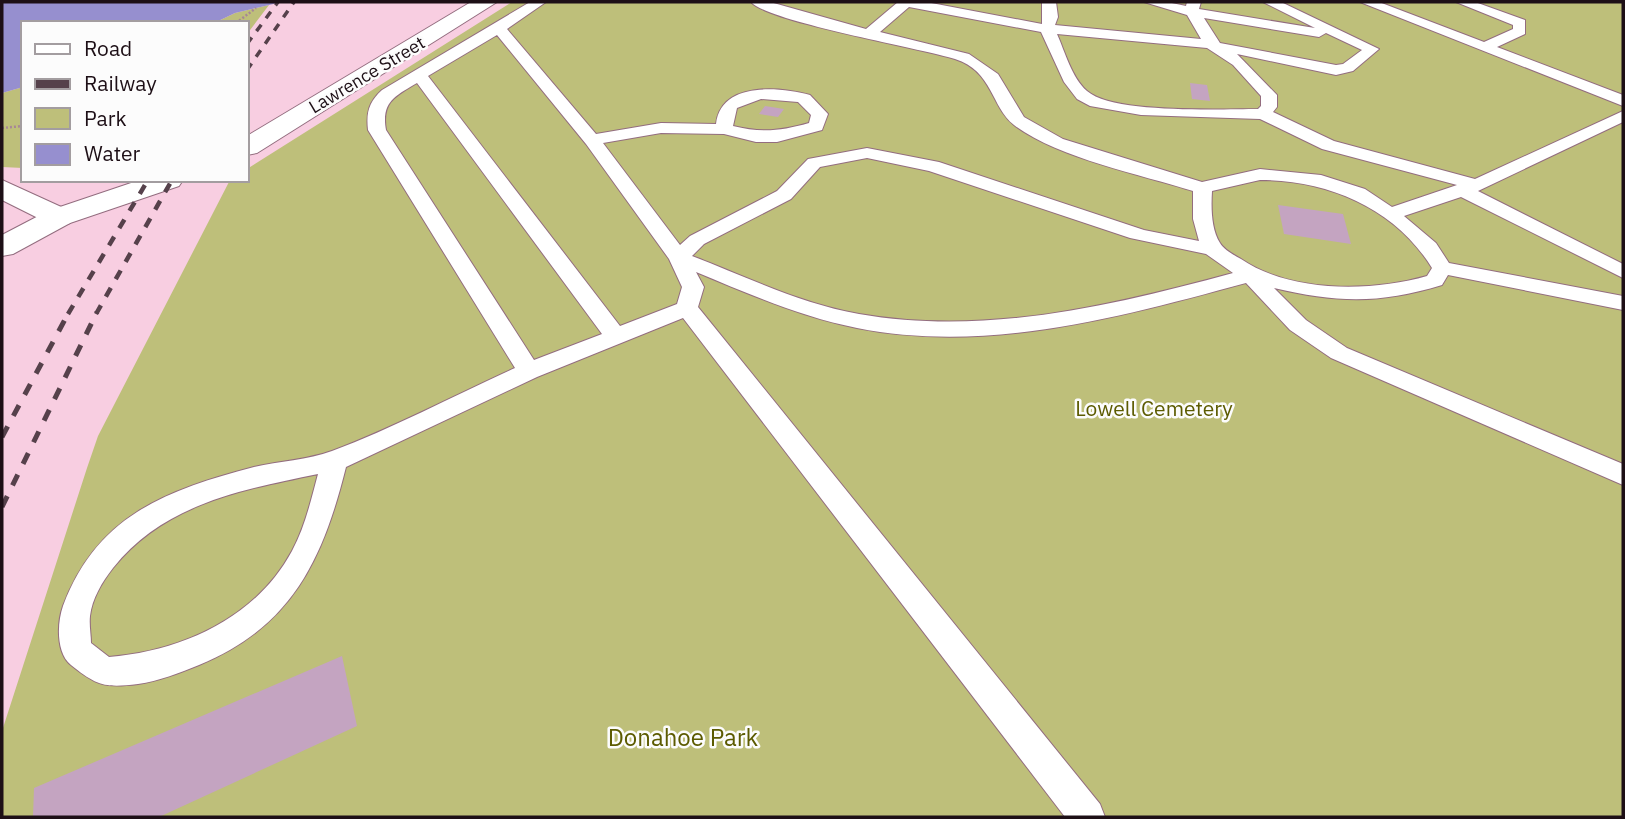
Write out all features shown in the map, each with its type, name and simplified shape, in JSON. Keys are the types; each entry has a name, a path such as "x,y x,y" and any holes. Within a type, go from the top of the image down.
{"main road":[{"name":"Lawrence Street","path":"248,146 486,2"},
{"path":"2,247 59,217 163,182"},
{"path":"2,189 59,217"}],"lane":[{"path":"530,371 377,130 374,111 378,102 418,74 499,29 538,2"},
{"path":"758,2 789,14 964,57 992,76 1018,120 1057,143 1203,188 1218,181 1244,177 1297,177 1359,194 1422,239 1442,268 1623,303"},
{"path":"869,34 906,2 1047,29 1211,44 1336,70 1348,68 1372,49 1270,2"},
{"path":"1049,2 1051,17 1047,29 1076,87 1099,105 1211,114 1263,114 1328,145 1469,188 1623,272"},
{"path":"1151,2 1193,7 1354,39"},
{"path":"1367,2 1623,101"},
{"path":"1463,2 1520,23 1520,31 1484,47"},
{"path":"1193,7 1211,44 1238,62 1269,95 1269,107 1263,114"},
{"path":"499,29 592,139 679,258 693,286 687,308"},
{"path":"418,74 616,337"},
{"path":"592,139 661,128 724,129 756,137 777,137 816,126 820,114 804,98 766,93 732,104 726,110 724,129"},
{"path":"1390,214 1469,188 1623,116"},
{"path":"679,258 697,240 783,195 814,163 867,153 933,166 1137,234 1180,245 1212,249 1250,275 1298,325 1339,354 1498,419 1548,444 1623,475"},
{"path":"1203,188 1201,207 1204,228 1212,249"},
{"path":"679,258 804,307 871,323 954,329 1025,326 1093,315 1250,275 1314,292 1363,296 1401,292 1435,280 1442,268"},
{"path":"335,461 323,506 302,561 275,598 227,636 151,667 104,671 76,650 75,615 88,578 122,536 173,503 255,477 335,461 530,371 687,308"},
{"path":"687,308 1087,817"}],"path":[{"path":"239,21 256,8"},
{"path":"2,128 21,126"}],"green space":[{"name":"Lowell Cemetery","path":"512,2 1623,2 1623,817 2,817 2,731 98,436 229,182 248,182 248,168"},
{"path":"269,5 248,33 248,21 218,21 235,13"},
{"path":"21,88 21,168 2,167 2,93"}],"water":[{"path":"2,2 282,2 235,13 218,21 21,21 21,88 2,93"}],"building":[{"path":"1190,83 1207,85 1210,101 1192,99"},
{"path":"765,106 784,109 778,117 759,114"},
{"path":"1278,205 1343,214 1351,244 1284,234"},
{"path":"342,656 357,726 159,817 33,817 34,788"}],"railway":[{"path":"248,43 278,2"},
{"path":"248,69 294,2"},
{"path":"68,314 147,182"},
{"path":"96,314 171,182"},
{"path":"2,437 69,312"},
{"path":"2,507 96,314"}],"park label":[{"name":"Donahoe Park","path":"683,738"}]}
